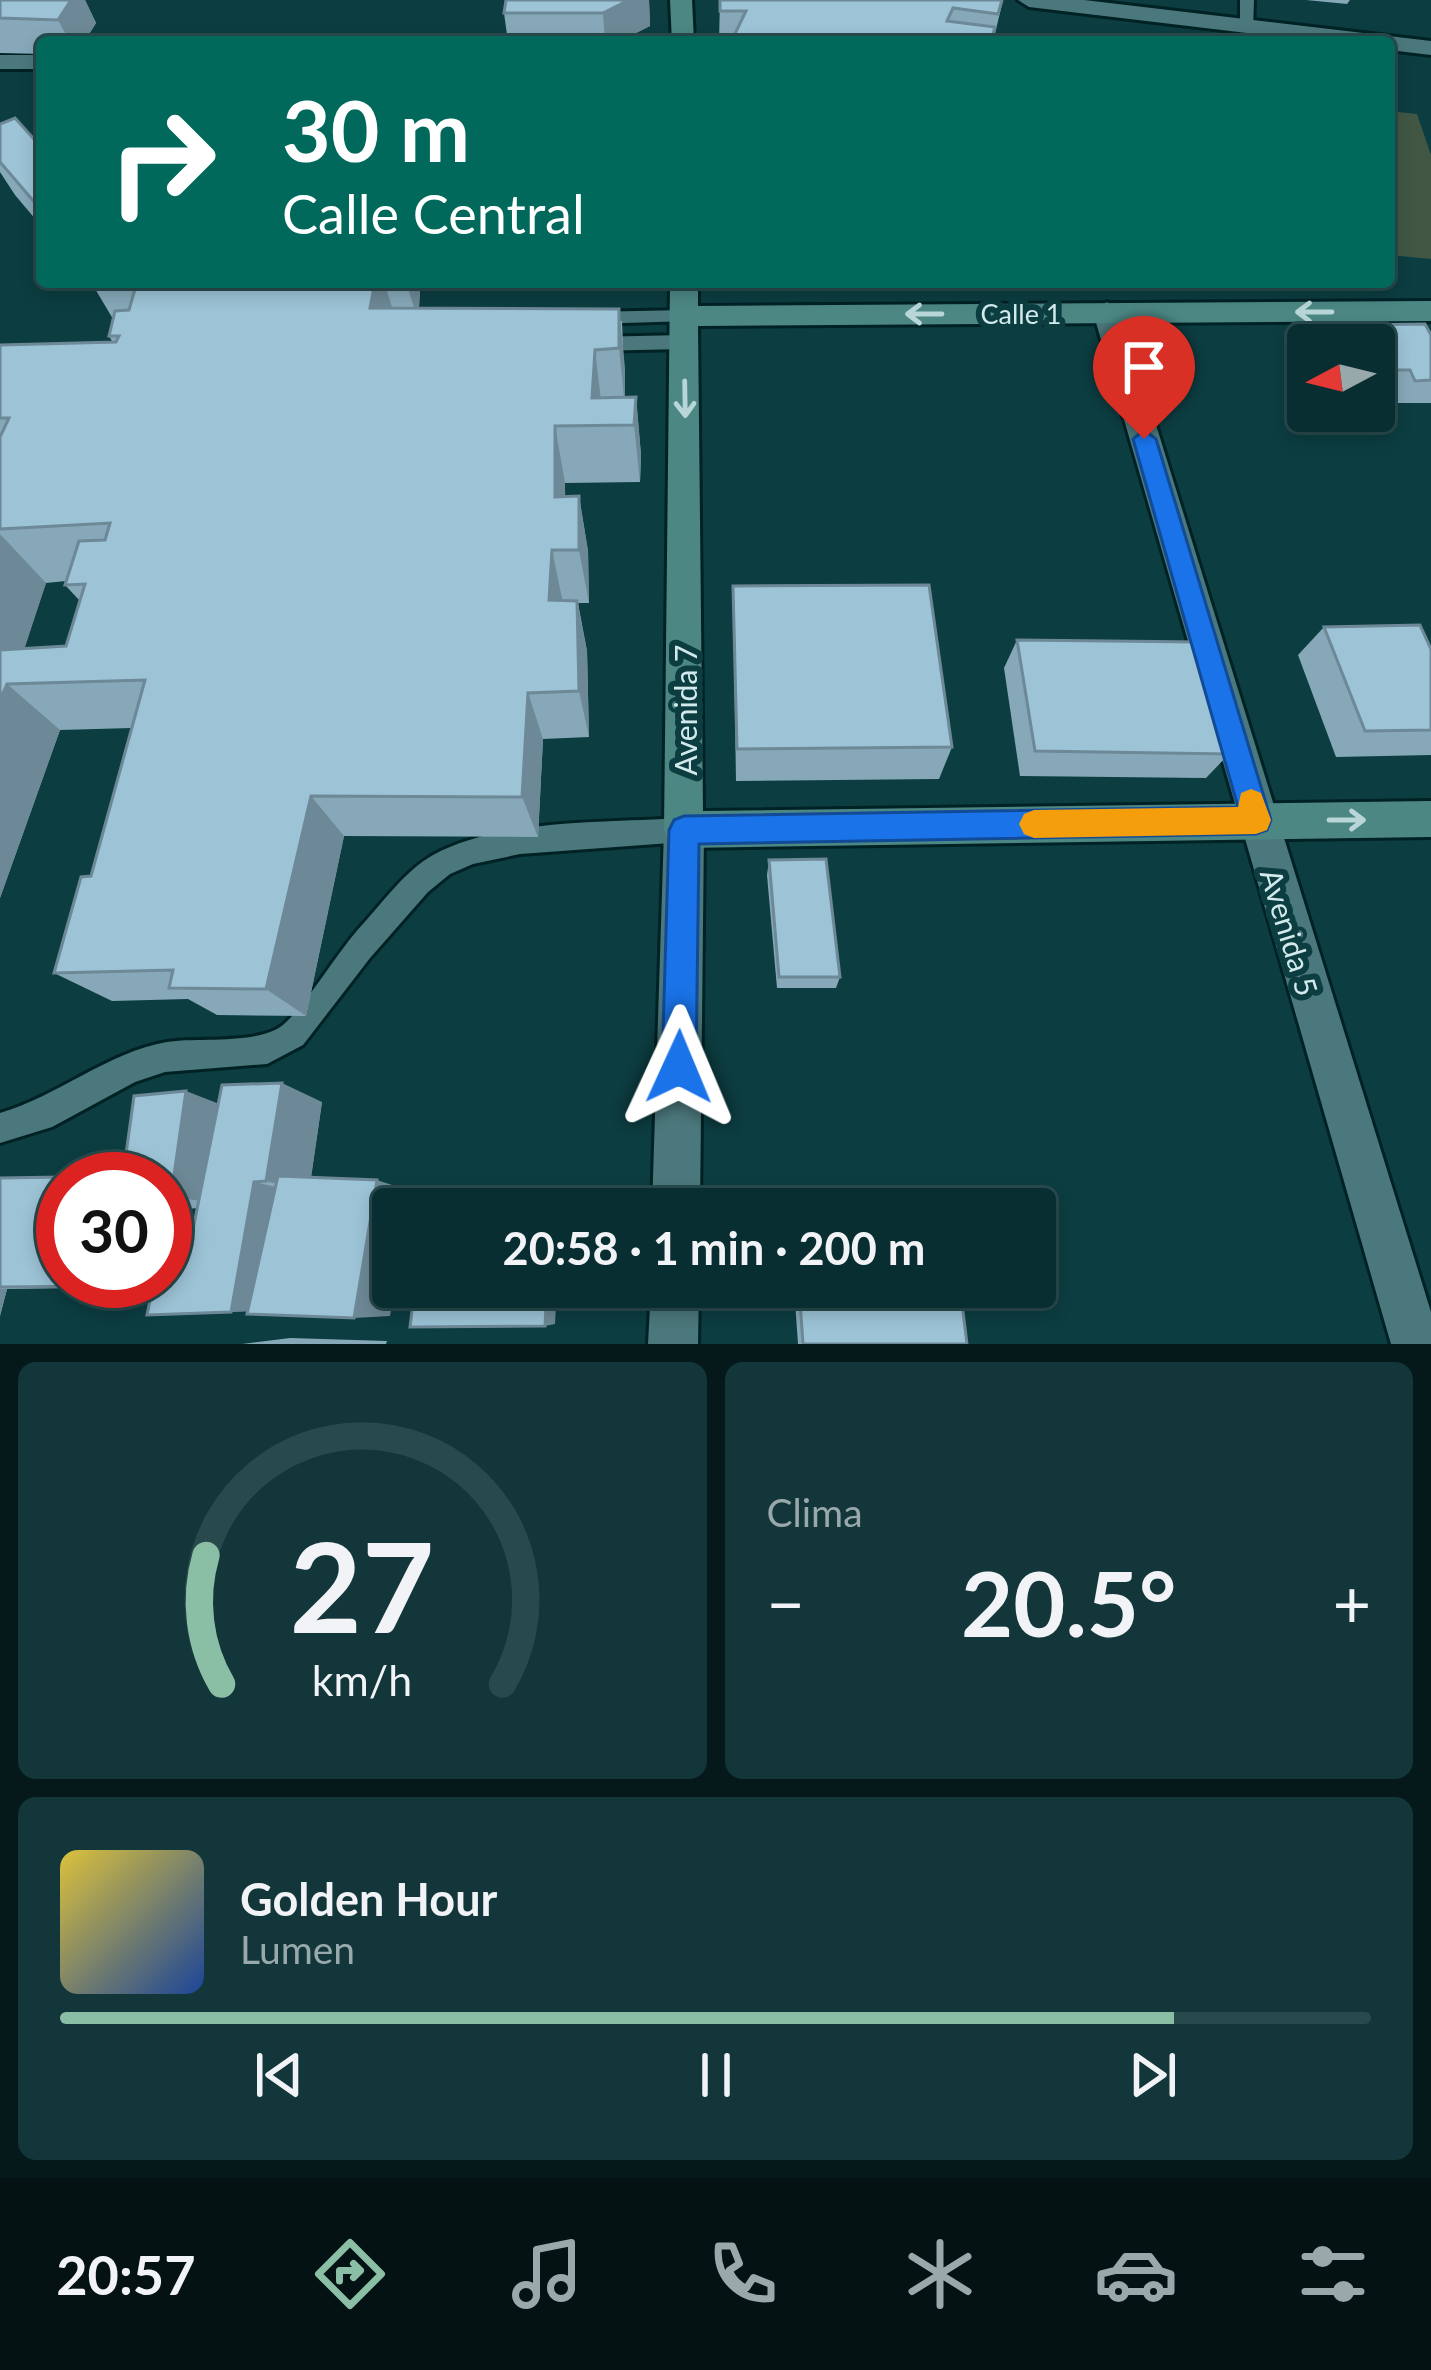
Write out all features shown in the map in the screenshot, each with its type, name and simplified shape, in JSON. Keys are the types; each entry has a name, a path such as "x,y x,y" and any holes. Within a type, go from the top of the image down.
{"main road":[{"path":"681,0 683,36"},
{"name":"Calle 1","path":"684,313 1431,311"},
{"name":"Avenida 7","path":"684,313 684,830"},
{"path":"684,830 1431,820"}],"street":[{"path":"1029,0 1330,36"},
{"path":"1395,44 1431,48"},
{"path":"0,62 36,62"},
{"name":"Avenida 5","path":"1107,312 1416,1344"},
{"name":"Avenida 7","path":"676,1188 684,830"},
{"path":"674,1344 675,1308"}],"lane":[{"path":"1247,0 1248,26"},
{"path":"563,319 684,313"},
{"path":"562,344 684,313"},
{"path":"0,1128 41,1116 129,1069 165,1057 267,1048 293,1034 360,948 418,883 441,865 472,852 520,842 684,830"}],"green space":[{"path":"1395,112 1417,114 1431,155 1431,259 1395,256"}],"building":[{"path":"0,0 71,0 58,20 0,18"},
{"path":"506,0 629,0 603,13 504,13"},
{"path":"720,0 1002,0 998,14 953,8 947,21 995,27 992,36 734,36 746,11 720,11"},
{"path":"15,118 36,141 36,204 0,162 0,124"},
{"path":"135,288 374,288 370,308 619,309 619,348 595,350 592,398 636,397 634,425 555,426 555,497 579,496 579,550 552,550 549,600 577,601 579,691 528,693 522,797 311,796 266,989 169,988 173,970 54,973 81,877 91,876 145,680 7,684 0,700 0,650 66,646 85,584 65,585 79,541 105,540 110,523 0,529 0,437 9,418 0,418 0,345 116,342 119,336 109,336 115,311 129,310"},
{"path":"1395,324 1425,324 1431,335 1431,380 1415,381 1410,370 1395,370"},
{"path":"929,585 952,747 737,749 733,586"},
{"path":"1420,625 1431,649 1431,730 1365,731 1324,627"},
{"path":"1017,640 1199,642 1229,754 1035,751"},
{"path":"826,859 840,977 779,977 769,860"},
{"path":"282,1083 266,1181 254,1182 231,1312 147,1315 148,1308 192,1308 192,1234 222,1085"},
{"path":"186,1091 177,1152 126,1152 134,1096"},
{"path":"278,1176 377,1180 372,1188 354,1318 247,1314"},
{"path":"36,1177 36,1287 0,1287 0,1178"},
{"path":"412,1308 546,1308 545,1326 410,1327"},
{"path":"800,1308 963,1308 967,1344 803,1344"}],"slow traffic":[{"path":"1034,824 1256,820 1251,802"}],"route":[{"path":"679,1067 684,830 1256,820 1144,439"}]}
